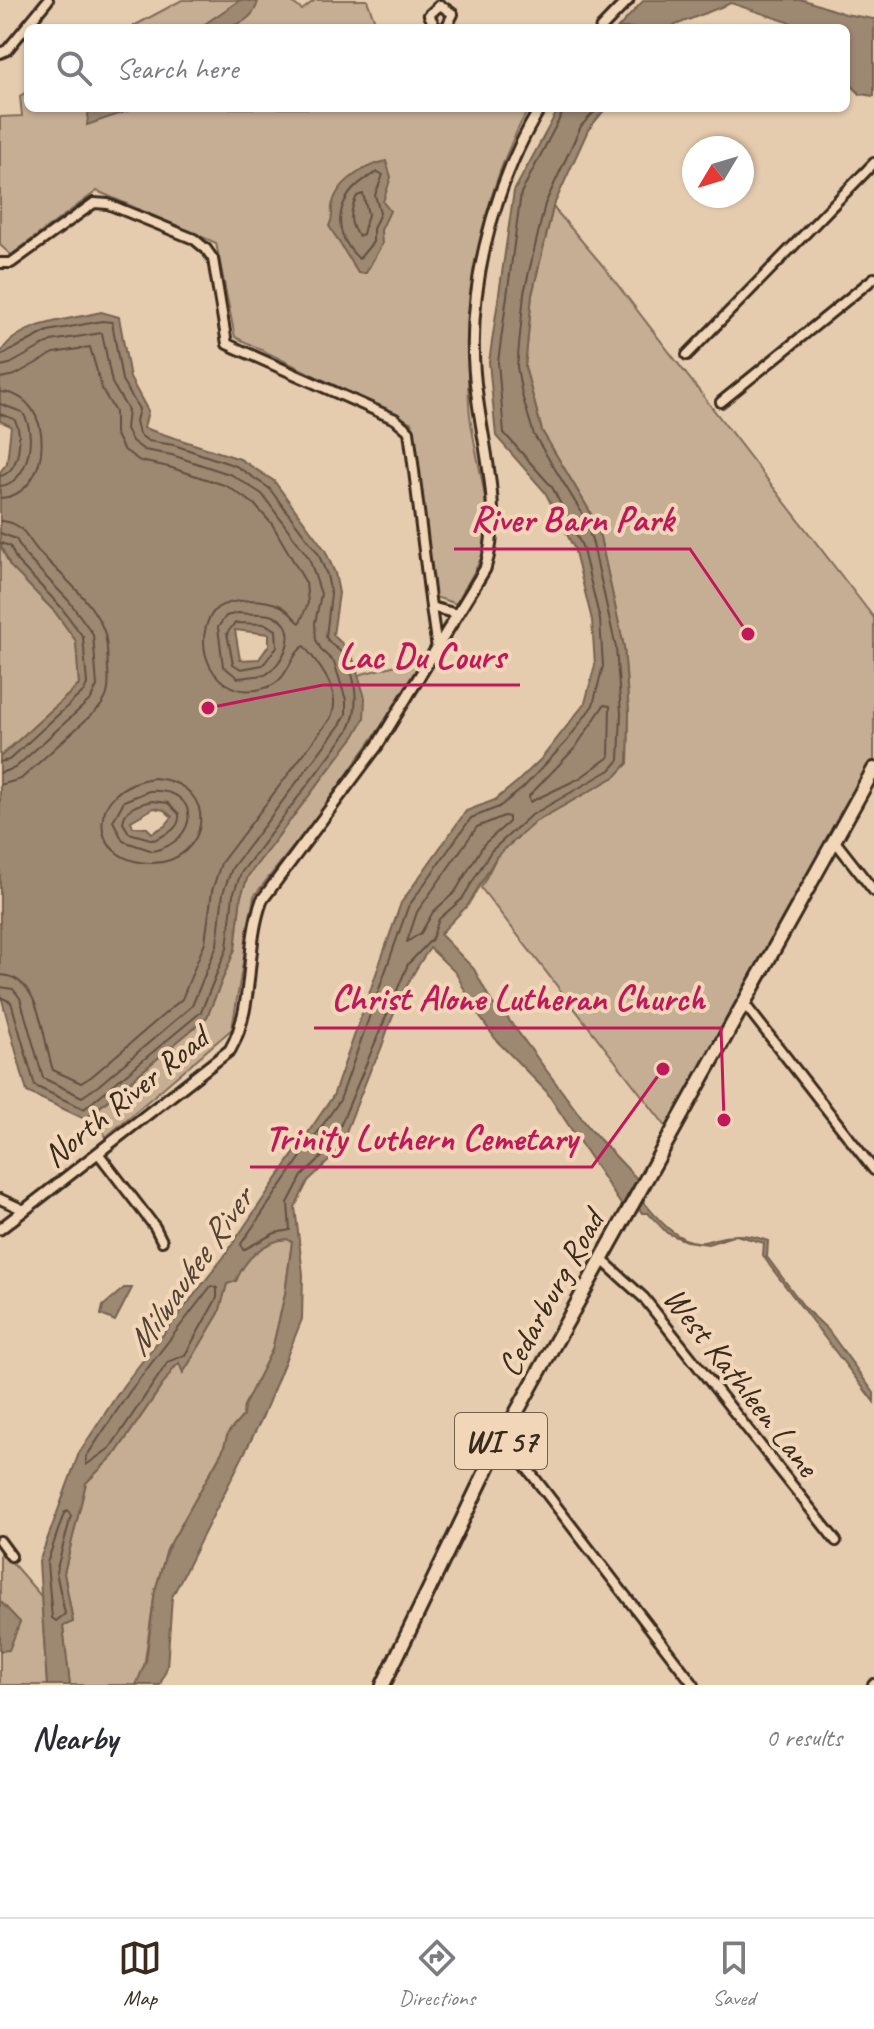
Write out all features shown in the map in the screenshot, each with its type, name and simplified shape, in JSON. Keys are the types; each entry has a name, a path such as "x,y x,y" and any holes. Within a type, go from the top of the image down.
{"main road":[{"name":"Cedarburg Road","path":"383,1685 503,1437 874,769"}],"street":[{"path":"28,24 48,0"},
{"path":"605,24 628,0"},
{"path":"434,24 429,15 436,6 451,10 449,24"},
{"path":"0,53 7,50 24,29"},
{"name":"North River Road","path":"0,1229 230,1050 241,1031 254,929 262,900 377,746 485,569 494,541 494,508 475,376 474,331 484,256 506,176 538,112"},
{"path":"687,355 874,163"},
{"path":"0,263 11,263 94,203 132,213 194,239 206,249 213,259 227,344 395,419 409,431 437,649"},
{"path":"721,402 874,278"},
{"path":"431,607 457,614"},
{"path":"834,840 874,891"},
{"path":"743,1001 874,1170"},
{"path":"98,1153 155,1227 162,1241"},
{"path":"0,1199 24,1210"},
{"name":"West Kathleen Lane","path":"601,1259 644,1298 836,1541"},
{"path":"503,1437 694,1685"},
{"path":"0,1541 11,1556"}],"shaded area":[{"path":"182,0 289,0 302,10 315,0 367,0 374,19 373,24 137,24"},
{"path":"24,94 24,112 527,112 498,177 478,251 472,289 468,366 470,420 485,498 488,535 482,556 457,604 435,597 412,423 235,337 216,243 97,191 11,255 0,245 0,117 22,116 20,96"},
{"path":"553,207 603,266 874,618 874,769 671,1133 481,888 497,856 535,822 616,776 628,763 629,713 624,647 600,537 589,510 542,431 525,367 532,295"},
{"path":"0,544 10,566 55,612 76,641 79,685 0,757"},
{"path":"431,656 316,818 254,896 232,1029 106,1137 93,1113 207,1017 235,949 241,896 248,876 355,735 364,698 358,675"},
{"path":"287,1239 292,1241 285,1294 272,1350 244,1406 243,1416 228,1433 223,1450 167,1550 155,1591 143,1674 136,1685 70,1685 63,1626 73,1622 64,1573 86,1483 116,1453 179,1362 183,1372 188,1365 219,1313 227,1284 236,1281 244,1265 263,1247"},
{"path":"0,1549 41,1596 47,1685 0,1685"}],"water":[{"path":"240,0 258,2 254,11 242,22 205,24"},
{"path":"644,0 804,0 845,14 874,19 874,96 860,94 850,83 850,24 794,24 731,3 678,24 622,24"},
{"path":"89,112 124,112 87,125"},
{"name":"Milwaukee River","path":"557,112 603,112 588,130 553,207 532,295 525,367 542,431 589,510 600,537 624,647 629,713 628,763 616,776 535,822 497,856 468,905 440,934 474,969 492,1003 506,1016 590,1129 638,1180 633,1189 665,1226 685,1239 697,1242 735,1235 708,1244 686,1241 667,1233 648,1213 642,1213 630,1194 622,1206 546,1091 497,1041 475,1010 456,973 430,948 412,975 398,1005 338,1152 308,1181 295,1207 303,1274 302,1319 262,1418 172,1597 167,1667 160,1685 136,1685 146,1661 155,1591 167,1550 223,1450 228,1433 243,1416 244,1406 272,1350 285,1294 292,1242 287,1239 263,1247 244,1265 236,1281 227,1284 219,1313 183,1373 179,1363 116,1453 86,1483 64,1573 73,1622 63,1626 70,1685 47,1685 39,1562 79,1453 123,1386 223,1258 333,1096 401,903 466,811 495,800 517,782 541,759 585,703 595,665 592,620 574,548 545,492 496,436 489,362 514,191"},
{"path":"386,161 391,177 383,202 390,211 381,230 382,244 366,273 358,273 329,226 332,207 339,190 352,176"},
{"path":"101,312 119,317 130,378 148,411 144,428 240,459 274,481 325,550 339,593 333,635 351,652 365,698 364,719 355,735 248,876 241,896 235,949 207,1017 85,1119 27,1092 0,992 0,757 79,685 76,641 55,612 10,566 0,544 0,472 7,463 11,426 0,421 0,354 8,343 31,329","holes":["235,630 269,634 269,645 259,659 240,660","154,808 164,810 172,817 165,826 152,833 147,828 133,827 131,821"]},
{"path":"736,1235 768,1241 767,1257 805,1308 828,1330 874,1393 874,1402 770,1266 763,1255 764,1243"},
{"path":"124,1288 132,1288 115,1321 101,1315 103,1306"},
{"path":"0,1601 20,1622 9,1650 0,1651"}],"place":[{"name":"River Barn Park","path":"748,634"},
{"name":"Lac Du Cours","path":"208,708"},
{"name":"Trinity Luthern Cemetary","path":"663,1069"},
{"name":"Christ Alone Lutheran Church","path":"724,1120"}]}
